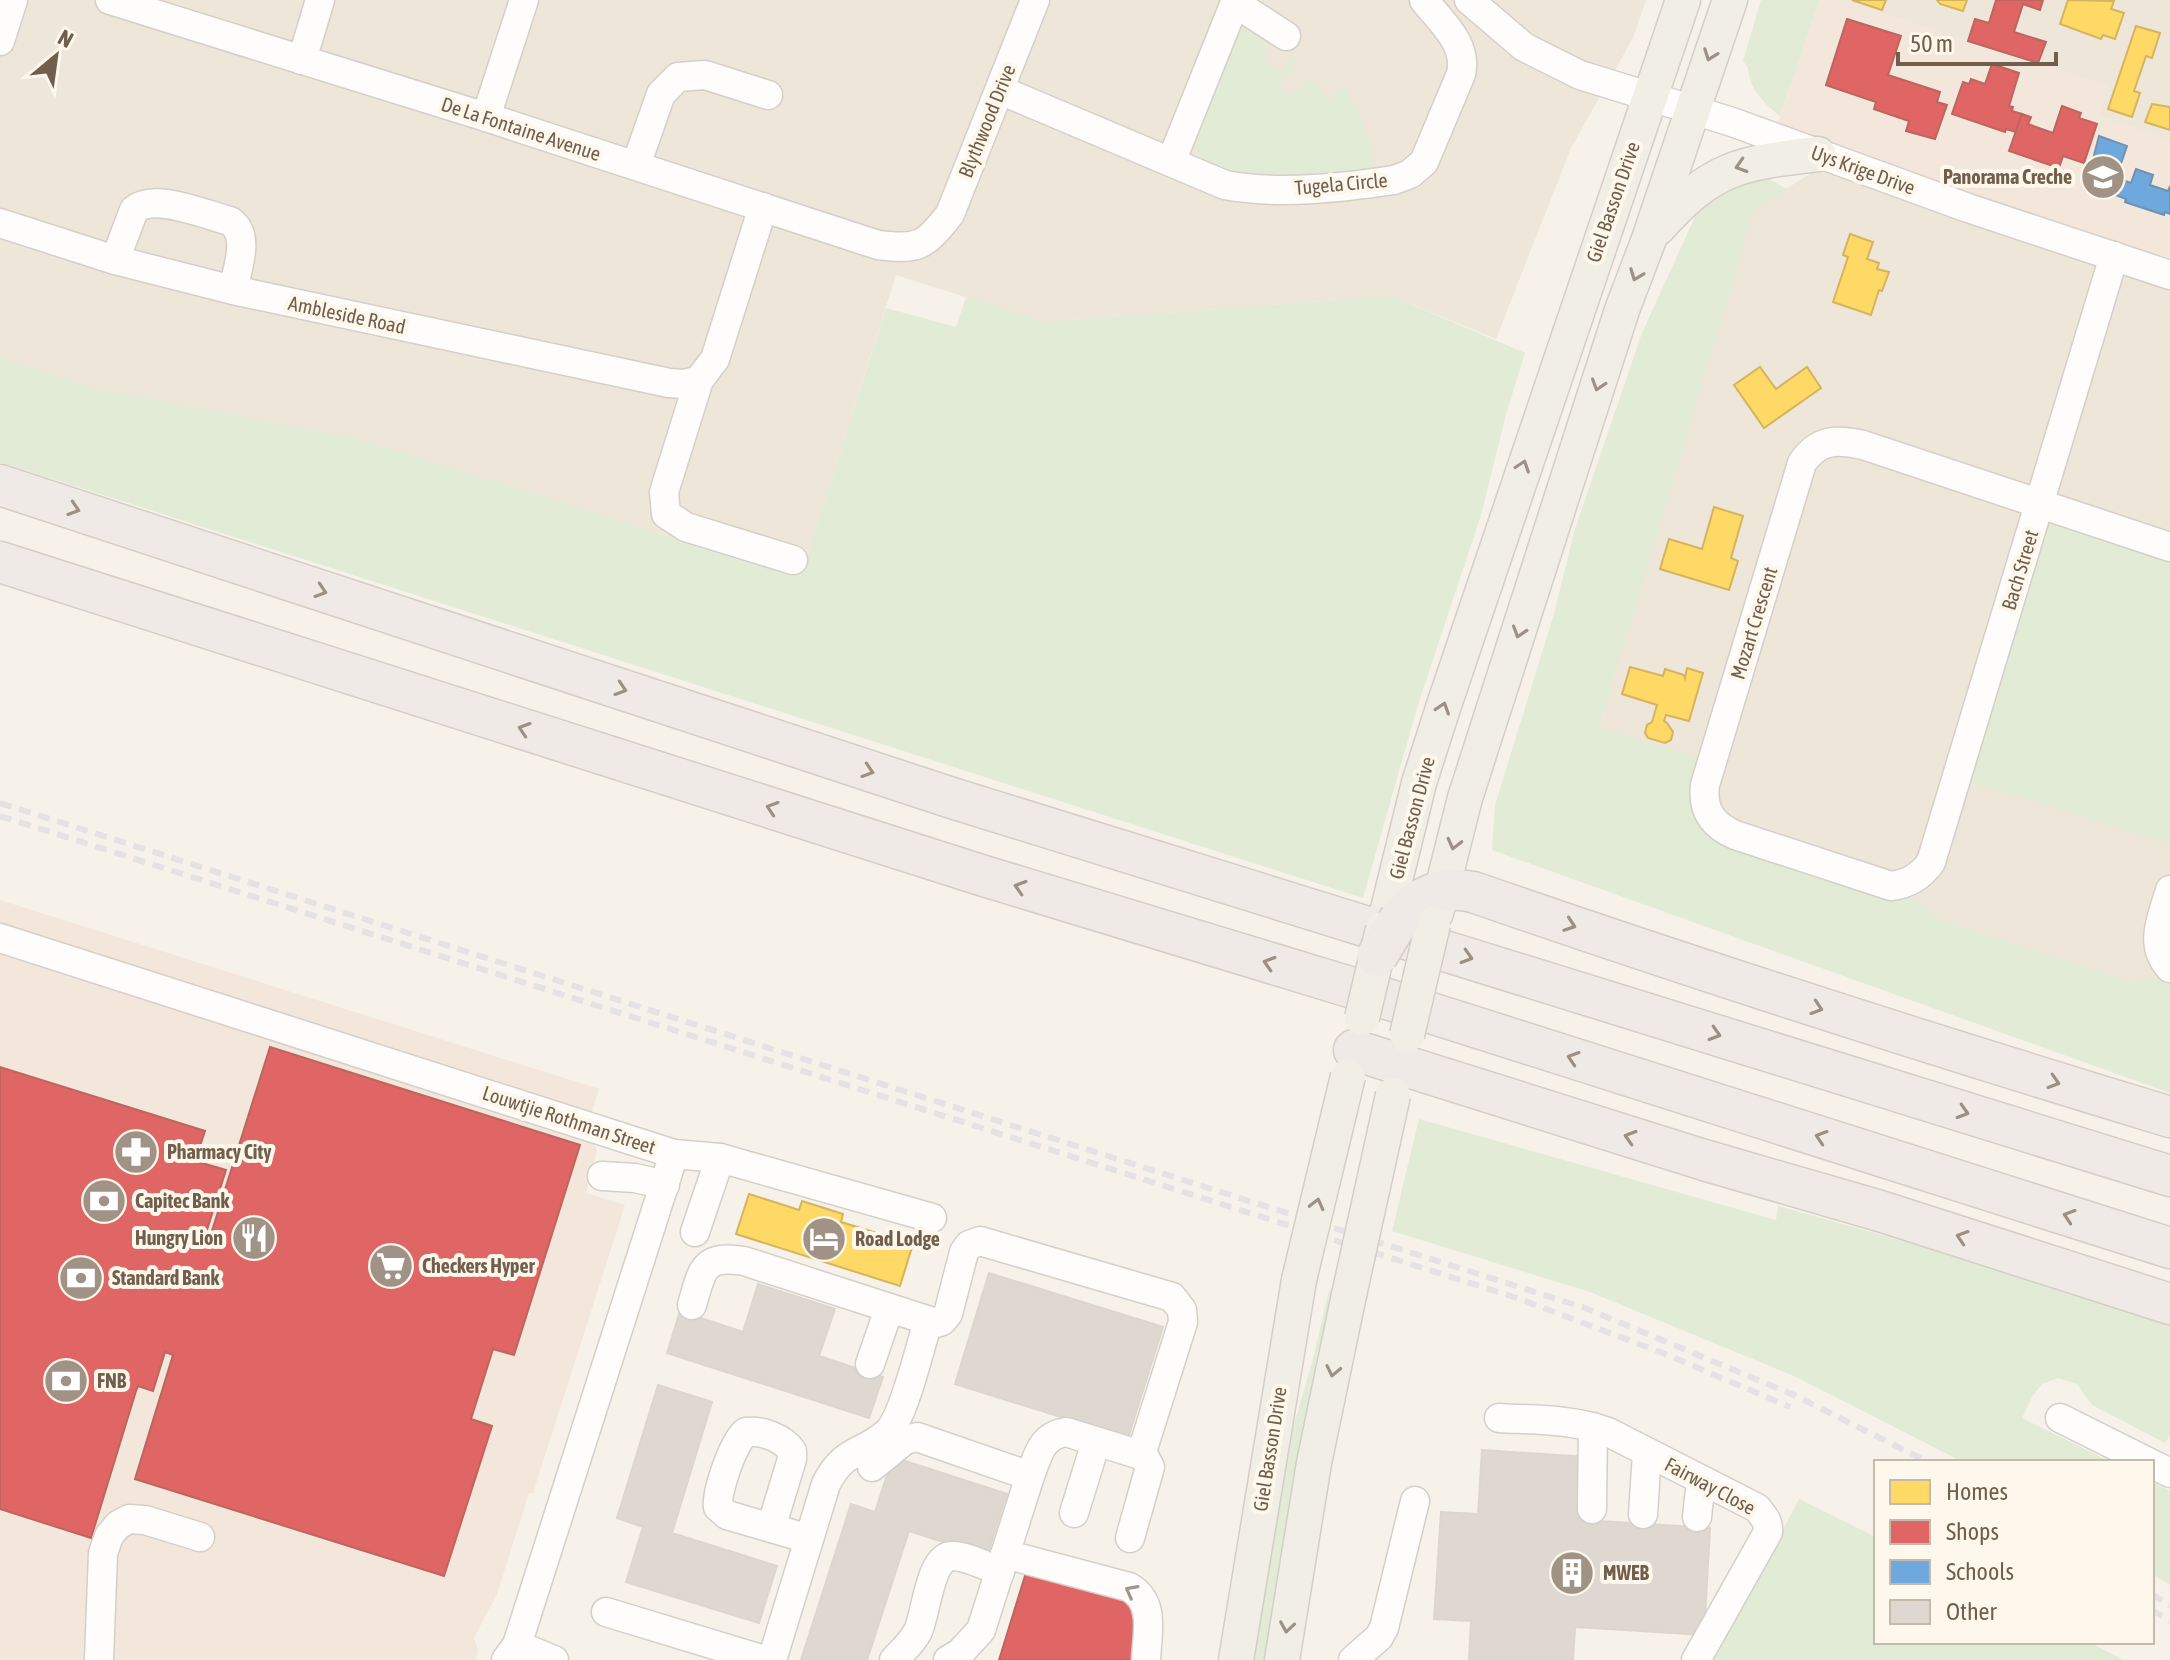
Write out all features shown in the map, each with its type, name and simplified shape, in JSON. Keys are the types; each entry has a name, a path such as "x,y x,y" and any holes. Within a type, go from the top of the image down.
{"highway":[{"path":"0,485 952,798 2170,1176"},
{"path":"0,562 969,871 1343,985 2170,1248"},
{"path":"1377,956 1416,911 1473,892 1899,1035 2170,1117"},
{"path":"1355,1048 1400,1065 1704,1160 1880,1211 2170,1304"}],"main road":[{"name":"Giel Basson Drive","path":"1282,1660 1314,1463 1400,1065 1416,911 1419,783 1683,0"},
{"name":"Giel Basson Drive","path":"1416,911 1465,798 1622,310 1730,0"},
{"path":"1649,239 1686,199 1715,176 1750,163 1818,154"},
{"name":"Giel Basson Drive","path":"1236,1660 1299,1280 1377,956"}],"street":[{"path":"0,41 13,0"},
{"name":"De La Fontaine Avenue","path":"110,0 486,117 878,245 907,249 931,239"},
{"path":"302,60 320,0"},
{"path":"486,117 524,0"},
{"name":"Blythwood Drive","path":"931,239 950,214 1035,0"},
{"name":"Tugela Circle","path":"1000,90 1225,185 1252,190 1372,183 1410,174 1424,162 1461,74 1465,59 1454,38 1424,0"},
{"name":"Uys Krige Drive","path":"1469,0 1505,33 1535,54 1580,75 2170,275"},
{"path":"1171,162 1236,1 1286,36"},
{"path":"636,165 661,94 678,77 705,75 768,95"},
{"path":"115,260 134,210 139,205 158,202 230,221 237,226 241,239 233,290"},
{"path":"763,207 715,359 699,380 663,504 666,514 686,527 793,560"},
{"name":"Ambleside Road","path":"0,223 115,260 233,290 669,383 685,384 699,380"},
{"name":"Bach Street","path":"1916,878 1931,862 2114,256"},
{"name":"Mozart Crescent","path":"1916,878 1902,885 1891,886 1735,835 1721,829 1705,809 1705,785 1802,463 1809,452 1824,442 1840,440 1863,445 2170,547"},
{"path":"2170,890 2156,936 2159,952 2170,968"},
{"name":"Louwtjie Rothman Street","path":"0,938 674,1154 511,1652"},
{"path":"674,1154 720,1158 932,1218"},
{"path":"695,1232 720,1158"},
{"path":"602,1176 635,1178 665,1185"},
{"path":"692,1305 702,1272 708,1263 726,1258 744,1261 928,1322 942,1321 948,1314 964,1252 969,1245 980,1241 1172,1297 1182,1310 1183,1322 1141,1455"},
{"path":"870,1364 889,1309"},
{"path":"772,1660 833,1471 848,1455 889,1432 928,1322"},
{"name":"Fairway Close","path":"1499,1418 1568,1422 1593,1427 1757,1508 1768,1524 1768,1532 1696,1660"},
{"path":"2060,1418 2144,1460"},
{"path":"1592,1509 1593,1427"},
{"path":"948,1660 960,1653 981,1630 1040,1447 1054,1434 1066,1432 1144,1456 1150,1467 1130,1538"},
{"path":"872,1467 905,1440 917,1437 1030,1476"},
{"path":"1074,1513 1096,1442"},
{"path":"1643,1514 1647,1453"},
{"path":"1697,1517 1701,1480"},
{"path":"1353,1660 1379,1637 1384,1628 1415,1501"},
{"path":"99,1660 103,1553 109,1536 118,1525 129,1519 145,1520 200,1537"},
{"path":"771,1528 809,1539"},
{"path":"894,1660 919,1629 936,1568 943,1558 950,1555 1129,1587 1146,1605 1146,1660"},
{"path":"606,1612 764,1660"},
{"path":"511,1652 554,1660"}],"shaded area":[{"path":"0,0 1646,0 1633,38 1571,148 1496,339 1392,296 1043,322 896,275 800,578 360,439 95,388 0,358"},
{"path":"1819,0 1841,0 2109,86 2099,116 2170,140 2170,258 2158,254 2153,269 1773,138"},
{"path":"1841,0 2170,0 2170,140 2099,116 2108,86"},
{"path":"1832,160 2170,275 2170,979 2161,975 2133,982 1941,921 1907,892 1721,840 1599,728 1754,209"},
{"path":"0,900 599,1089 584,1135 592,1140 597,1150 586,1193 625,1205 533,1493 529,1493 497,1594 474,1638 478,1651 475,1660 0,1660"}],"green space":[{"path":"1761,0 1819,0 1780,116 1755,91 1743,61"},
{"path":"1246,27 1260,31 1266,38 1265,62 1285,73 1288,56 1295,56 1294,70 1278,84 1288,97 1311,79 1328,100 1343,87 1364,126 1373,170 1273,176 1222,169 1204,158 1193,142 1234,32"},
{"path":"1764,176 1787,189 1754,210 1599,728 1704,758 1696,807 1907,892 1941,921 2133,982 2161,975 2170,979 2170,1093 1492,850 1495,805 1554,614 1575,529 1642,333 1699,208 1719,189"},
{"path":"1392,296 1525,353 1481,515 1417,708 1363,898 0,462 0,358 95,388 360,439 800,578 886,308 956,327 966,297 1043,322"},
{"path":"2056,521 2170,556 2170,843 1966,781 2044,528"},
{"path":"1419,1119 1776,1220 1778,1206 2018,1273 2170,1322 2170,1436 2165,1443 2092,1405 2077,1384 2058,1378 2042,1384 2022,1418 2107,1460 1959,1460 1794,1376 1590,1292 1392,1231"},
{"path":"1329,1291 1335,1293 1264,1660 1248,1660 1284,1458"},
{"path":"2154,1483 2170,1491 2170,1585 2154,1575"},
{"path":"1799,1499 1874,1536 1874,1644 2093,1644 2123,1660 1714,1660"}],"building: Homes":[{"path":"1852,0 1886,0 1882,10"},
{"path":"1937,0 1967,0 1963,11 1940,4"},
{"path":"2068,0 2114,1 2111,9 2124,13 2115,39 2103,35 2101,39 2060,24"},
{"path":"2136,26 2160,33 2152,58 2146,56 2134,91 2140,93 2132,117 2108,109"},
{"path":"2152,104 2170,107 2170,130 2145,122"},
{"path":"1850,234 1873,242 1867,259 1879,263 1877,269 1889,272 1871,315 1833,302 1848,257 1843,255"},
{"path":"1760,367 1776,389 1807,367 1821,388 1764,428 1734,385"},
{"path":"1714,507 1743,516 1731,558 1738,561 1729,590 1660,569 1669,539 1702,549"},
{"path":"1630,667 1663,676 1665,669 1685,678 1687,668 1703,673 1689,721 1666,715 1664,721 1673,732 1671,740 1665,743 1648,738 1645,733 1657,705 1622,694"},
{"name":"Road Lodge","path":"749,1194 799,1210 802,1201 843,1214 841,1222 913,1244 900,1286 736,1234"}],"building: Shops":[{"path":"1996,0 2043,0 2040,10 2023,4 2014,32 2046,42 2038,63 1968,41 1975,19 1989,23"},
{"path":"1847,19 1901,36 1888,75 1940,92 1937,102 1947,105 1935,139 1906,131 1909,121 1874,109 1876,102 1826,85"},
{"path":"1992,64 2019,73 2009,106 2013,107 2012,111 2022,114 2016,132 2006,129 2005,132 1952,114 1963,82 1969,84 1971,79 1985,84"},
{"path":"2062,106 2081,113 2079,118 2097,124 2084,163 2063,156 2059,168 2009,151 2022,114 2031,117 2028,124 2053,133"},
{"path":"270,1047 580,1145 514,1355 493,1349 471,1419 492,1426 444,1576 135,1479 173,1355 165,1352 153,1391 138,1386 136,1391 91,1538 0,1509 0,1067 205,1131 195,1161 226,1170 206,1233 211,1234"},
{"path":"1028,1566 1133,1603 1133,1660 999,1660"}],"building: Schools":[{"name":"Panorama Creche","path":"2099,136 2127,146 2116,178 2131,183 2136,169 2153,175 2150,185 2168,191 2170,186 2170,214 2165,212 2164,215 2125,202 2126,199 2105,191 2103,196 2085,190"}],"building: Other":[{"path":"989,1273 1163,1327 1128,1438 955,1384"},
{"path":"758,1284 835,1309 819,1356 883,1377 869,1418 667,1353 680,1311 743,1332"},
{"path":"658,1385 712,1402 672,1533 777,1566 759,1623 626,1582 643,1527 617,1518"},
{"name":"MWEB","path":"1482,1450 1587,1457 1584,1520 1710,1528 1704,1635 1575,1627 1573,1660 1469,1660 1471,1621 1434,1619 1441,1512 1478,1514"},
{"path":"893,1457 1007,1494 987,1556 909,1531 867,1660 801,1660 851,1504 875,1512"}],"railway":[{"path":"0,803 1585,1308 1794,1395 1924,1460"},
{"path":"0,816 1517,1298 1663,1353 1790,1407"},
{"path":"2154,1595 2170,1606"},
{"path":"2154,1611 2170,1621"}],"place":[{"name":"Panorama Creche","path":"2103,177"},
{"name":"Pharmacy City","path":"136,1152"},
{"name":"Capitec Bank","path":"104,1201"},
{"name":"Hungry Lion","path":"254,1238"},
{"name":"Road Lodge","path":"824,1239"},
{"name":"Checkers Hyper","path":"391,1266"},
{"name":"Standard Bank","path":"81,1278"},
{"name":"FNB","path":"66,1381"},
{"name":"MWEB","path":"1572,1573"}]}
